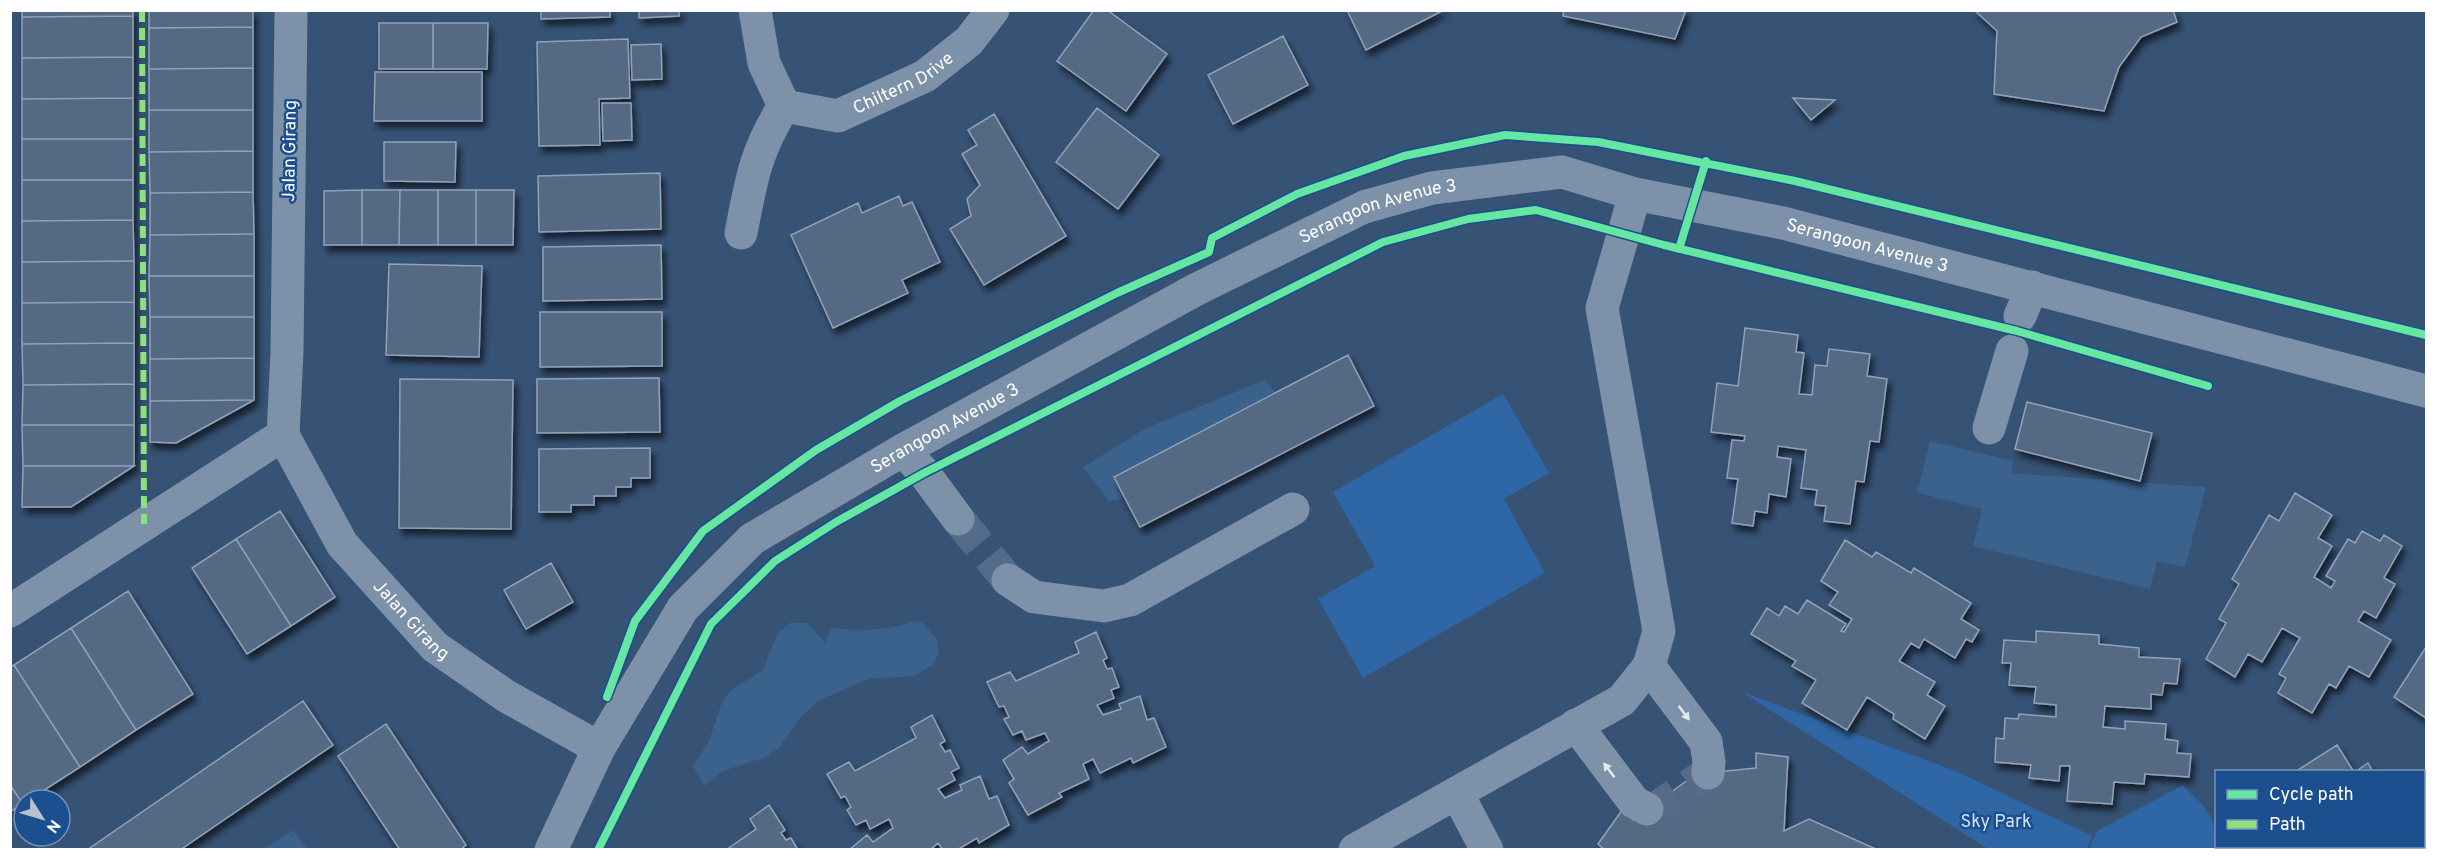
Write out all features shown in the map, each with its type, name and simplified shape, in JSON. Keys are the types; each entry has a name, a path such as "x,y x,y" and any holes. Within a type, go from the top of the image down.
{"street":[{"name":"Jalan Girang","path":"291,10 287,352 283,435 342,544 435,647 506,696 598,748"},
{"path":"741,233 753,168 770,129 784,106 764,63 756,10"},
{"name":"Chiltern Drive","path":"784,106 838,116 926,76 969,41 993,10"},
{"name":"Serangoon Avenue 3","path":"551,849 598,748 683,608 752,539 903,450 1197,289 1364,207 1432,188 1562,172 1635,194 1782,223 2026,302 2427,391"},
{"path":"1355,849 1622,700 1649,666 1659,630 1602,308 1635,194"},
{"path":"1989,428 2012,351"},
{"path":"10,611 283,435"},
{"path":"903,450 924,473 958,519"},
{"path":"1008,580 1034,597 1104,606 1130,600 1293,509"},
{"path":"1649,666 1706,742 1708,772"},
{"path":"1576,725 1634,802 1647,809"},
{"path":"1457,792 1487,849"}],"green space":[{"path":"1503,394 1549,473 1504,499 1545,573 1363,678 1318,599 1375,566 1333,492"},
{"name":"Sky Park","path":"1742,692 1958,772 2092,836 2087,849 1988,849"},
{"path":"2183,785 2211,818 2214,826 2215,848 2230,849 2089,849 2097,831"}],"shaded area":[{"path":"1265,380 1276,393 1115,477 1125,498 1109,501 1083,467 1146,428"},
{"path":"1930,441 2013,461 2011,473 2206,487 2185,567 2157,561 2150,589 1973,546 1982,509 1917,493"},
{"path":"912,621 923,623 937,640 939,653 933,665 914,676 868,679 818,701 800,718 780,747 766,757 723,771 704,786 693,766 709,741 722,702 731,690 763,670 777,634 790,623 807,623 825,642 832,628 862,630 885,628"},
{"path":"293,830 307,849 264,849"}],"building":[{"path":"22,10 133,10 133,16 22,17"},
{"path":"149,10 253,10 253,27 149,28"},
{"path":"541,10 610,10 610,17 541,19"},
{"path":"639,10 679,10 679,16 639,18"},
{"path":"1094,10 1107,10 1167,54 1126,111 1057,61"},
{"path":"1347,10 1444,10 1366,50"},
{"path":"1564,10 1686,10 1675,39 1563,16"},
{"path":"1974,10 2173,10 2177,22 2141,37 2119,67 2104,111 1994,94 1997,31"},
{"path":"133,16 133,57 22,58 22,17"},
{"path":"379,23 433,23 433,69 379,69"},
{"path":"433,23 488,23 487,69 433,69"},
{"path":"253,27 253,68 149,69 149,28"},
{"path":"1283,36 1308,85 1233,124 1208,75"},
{"path":"628,39 630,98 599,99 600,145 539,146 537,42"},
{"path":"661,44 662,79 632,80 631,45"},
{"path":"133,57 133,98 22,99 22,58"},
{"path":"253,68 253,110 149,110 149,69"},
{"path":"375,72 482,72 482,121 374,121"},
{"path":"133,98 133,139 22,139 22,99"},
{"path":"1793,98 1835,100 1811,120"},
{"path":"602,103 631,103 632,140 603,141"},
{"path":"1097,108 1159,155 1118,209 1056,162"},
{"path":"149,110 253,110 253,151 149,152"},
{"path":"994,114 1066,236 984,285 950,229 971,216 967,199 980,185 962,154 977,145 968,130"},
{"path":"22,139 133,139 133,180 22,180"},
{"path":"384,142 456,142 455,182 384,181"},
{"path":"253,151 253,192 150,193 149,152"},
{"path":"660,173 661,229 539,232 538,176"},
{"path":"22,180 133,180 133,220 22,221"},
{"path":"362,190 400,190 399,245 362,245"},
{"path":"362,190 362,245 324,245 324,191"},
{"path":"400,190 438,190 438,245 399,245"},
{"path":"438,190 476,190 476,245 438,245"},
{"path":"476,190 514,190 513,245 476,245"},
{"path":"253,192 254,234 150,235 150,193"},
{"path":"899,196 903,206 912,202 940,262 902,280 908,293 833,328 791,235 858,203 862,213"},
{"path":"133,220 134,261 22,262 22,221"},
{"path":"254,234 254,276 149,276 150,235"},
{"path":"661,245 662,299 543,301 543,247"},
{"path":"134,261 134,302 22,303 22,262"},
{"path":"389,264 482,266 479,357 386,355"},
{"path":"149,276 254,276 254,317 150,317"},
{"path":"134,302 134,343 22,344 22,303"},
{"path":"540,312 662,312 662,366 540,367"},
{"path":"150,317 254,317 254,358 150,359"},
{"path":"1745,328 1798,335 1796,352 1804,353 1799,394 1812,395 1815,365 1827,366 1829,349 1870,354 1867,376 1887,379 1879,442 1870,441 1864,482 1856,481 1850,524 1824,521 1826,506 1815,505 1817,490 1801,488 1806,450 1778,446 1777,457 1791,459 1786,497 1769,494 1767,513 1755,511 1753,526 1732,523 1738,479 1727,478 1732,440 1744,441 1745,436 1711,432 1717,383 1738,386"},
{"path":"134,343 134,384 23,385 22,344"},
{"path":"1348,355 1374,406 1140,527 1114,477"},
{"path":"254,358 254,400 150,401 150,359"},
{"path":"659,378 660,432 537,433 537,379"},
{"path":"400,379 513,380 511,529 399,528"},
{"path":"134,384 134,425 22,425 23,385"},
{"path":"254,400 176,443 150,442 150,401"},
{"path":"2027,402 2152,433 2140,481 2015,449"},
{"path":"22,425 134,425 134,466 23,466"},
{"path":"650,448 650,478 631,478 631,487 616,487 616,496 594,496 594,505 571,505 571,512 539,512 539,449"},
{"path":"23,466 134,466 71,507 22,507"},
{"path":"2295,493 2332,515 2318,538 2332,546 2314,577 2331,588 2335,581 2326,576 2348,539 2355,543 2362,531 2380,541 2384,535 2402,546 2384,578 2395,584 2376,618 2364,611 2358,621 2391,640 2369,677 2349,666 2336,688 2329,684 2312,713 2278,693 2286,678 2279,674 2300,638 2282,628 2262,662 2248,654 2235,677 2206,659 2226,623 2219,619 2239,584 2232,579 2269,515 2279,521"},
{"path":"280,511 335,597 291,626 236,539"},
{"path":"236,539 291,626 247,654 192,568"},
{"path":"1845,540 1872,557 1876,552 1911,573 1914,568 1971,603 1961,619 1979,630 1972,642 1966,639 1955,658 1924,639 1919,648 1911,643 1899,661 1935,682 1927,695 1945,706 1925,739 1893,719 1894,714 1867,697 1847,730 1802,703 1816,680 1792,666 1796,661 1751,634 1767,608 1779,616 1785,606 1798,614 1807,600 1846,624 1841,631 1844,632 1852,619 1829,605 1838,592 1821,581"},
{"path":"551,563 573,602 526,629 504,590"},
{"path":"128,591 193,694 136,730 71,628"},
{"path":"71,628 136,730 80,767 14,665"},
{"path":"2036,631 2099,635 2099,644 2139,648 2139,657 2180,659 2177,684 2164,683 2162,695 2151,694 2151,709 2105,706 2103,727 2125,729 2125,721 2166,724 2165,739 2178,741 2177,753 2191,754 2189,777 2145,774 2144,784 2114,782 2112,804 2067,801 2070,766 2060,766 2059,781 2029,778 2031,765 1995,762 1996,738 2004,739 2005,718 2018,719 2019,714 2056,717 2056,705 2034,703 2036,687 2009,685 2011,663 2002,663 2004,640 2036,642"},
{"path":"1096,632 1107,658 1103,660 1107,669 1112,668 1119,687 1111,690 1114,698 1097,705 1103,715 1121,709 1119,704 1140,696 1147,720 1154,718 1166,747 1133,763 1131,758 1100,773 1093,759 1083,764 1089,779 1059,793 1062,797 1028,815 1009,783 1014,779 1003,760 1022,747 1028,754 1049,741 1045,733 1026,740 1022,731 1013,735 1004,719 1009,717 1004,706 999,707 987,682 1010,672 1016,681 1079,653 1075,642"},
{"path":"2426,647 2426,718 2394,697"},
{"path":"14,665 80,767 48,788 12,788 10,785 10,667"},
{"path":"303,701 333,745 180,850 87,850"},
{"path":"932,715 945,741 940,744 945,752 950,750 959,768 951,772 955,780 938,789 945,798 962,790 960,785 980,776 989,799 997,796 1009,825 979,843 977,838 957,850 943,850 938,843 930,850 849,850 867,835 873,842 893,828 889,819 870,829 866,820 856,825 847,810 851,807 845,796 841,798 827,774 849,762 855,771 916,738 911,727"},
{"path":"386,724 466,845 460,850 400,850 338,756"},
{"path":"2337,745 2353,770 2298,770"},
{"path":"1756,753 1788,757 1784,831 1809,819 1878,850 1605,850 1598,844 1623,809 1633,820 1696,774 1756,768"},
{"path":"2368,763 2372,770 2358,770"},
{"path":"10,785 12,788 12,811 10,812"},
{"path":"769,805 785,830 781,833 786,840 791,838 798,850 726,850 756,829 750,819"},
{"path":"2243,848 2411,848 2412,850 2244,850"}],"tunnel":[{"path":"958,519 1008,580"},
{"path":"1647,809 1656,808 1708,773"}],"marked path":[{"path":"142,10 144,524"}],"cycle path":[{"path":"607,697 635,621 703,531 816,450 900,401 1117,293 1209,252 1212,238 1297,194 1404,156 1505,135 1598,142 1795,181 2426,335"},
{"path":"1679,249 1706,161"},
{"path":"598,850 711,624 775,561 836,522 924,473 1383,242 1468,219 1536,210 1664,245 2017,331 2208,386"}]}
